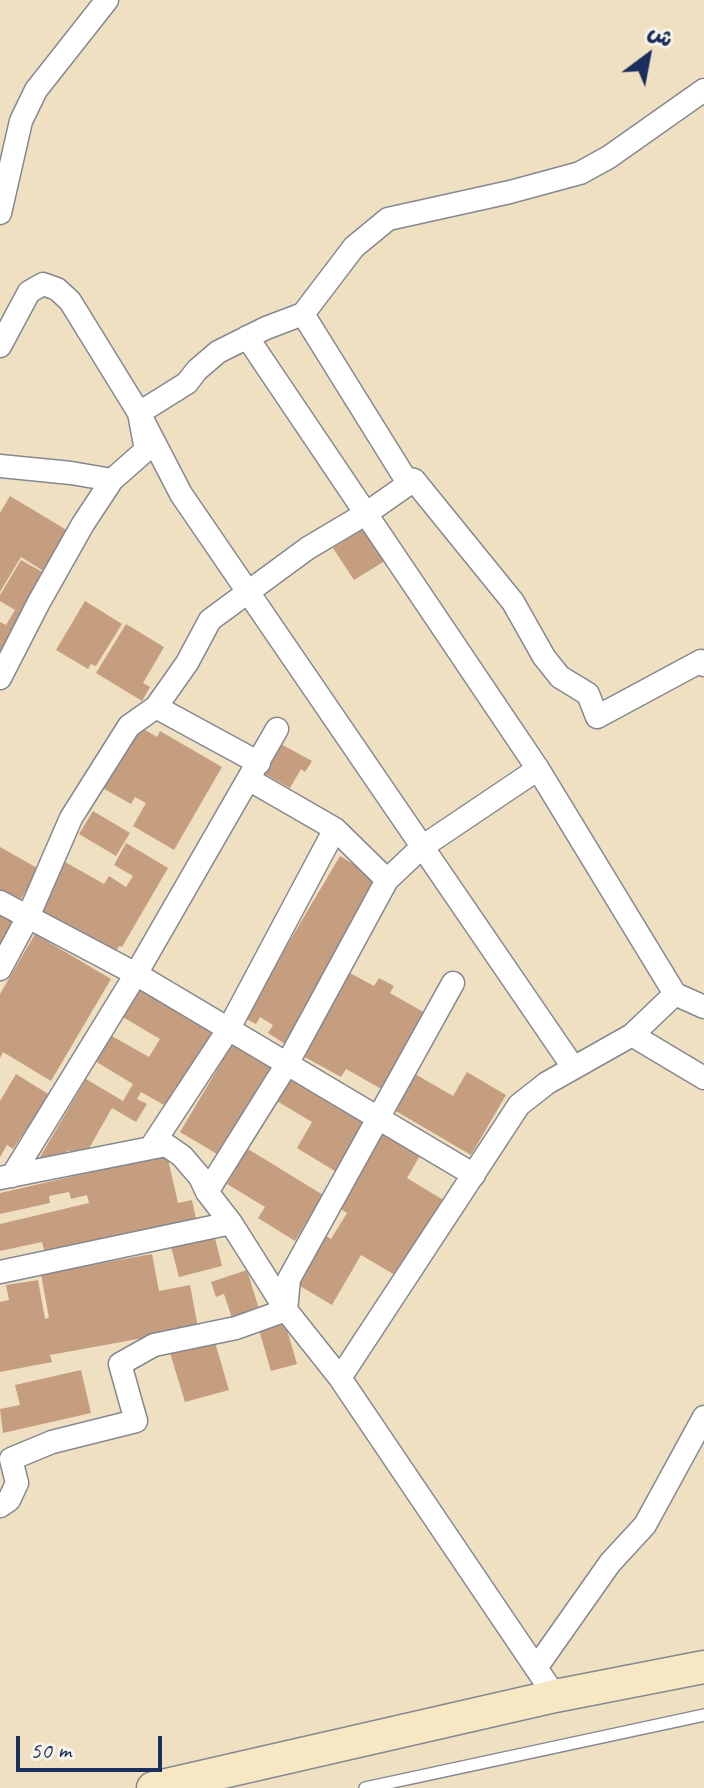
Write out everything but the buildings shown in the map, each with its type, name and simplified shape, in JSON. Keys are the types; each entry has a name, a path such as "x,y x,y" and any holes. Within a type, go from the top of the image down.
{"street":[{"path":"0,213 21,121 36,90 107,0"},
{"path":"139,413 187,383 218,352 303,314 354,247 388,219 580,173 609,157 704,90"},
{"path":"0,346 29,292 43,284 57,289 70,301 139,413 181,494 573,1067"},
{"path":"303,314 405,478 414,480 513,602 544,657 560,677 588,694 597,717 701,661 704,665"},
{"path":"247,337 538,769 675,994 704,1007"},
{"path":"0,678 83,524 112,480 146,450 139,413"},
{"path":"0,466 112,480"},
{"path":"0,969 28,917 71,818 129,726 156,707 187,663 210,620 308,548 414,480"},
{"path":"156,707 255,771 335,829 387,880"},
{"path":"6,1177 136,974 277,729"},
{"path":"207,1192 287,1064 387,880 422,847 538,769"},
{"path":"151,1147 228,1030 335,829"},
{"path":"0,902 136,974 474,1175"},
{"path":"286,1310 289,1279 453,983"},
{"path":"340,1378 519,1105 547,1083 632,1035 675,994"},
{"path":"632,1035 704,1078"},
{"path":"6,1177 166,1145 182,1156 200,1177 286,1310 340,1378 555,1696"},
{"path":"0,1272 231,1223"},
{"path":"0,1506 9,1500 17,1483 6,1449 52,1442 136,1421 120,1364 154,1345 236,1328 286,1310"},
{"path":"536,1668 610,1563 645,1525 704,1417"},
{"path":"153,1788 555,1696 704,1667"}],"lane":[{"path":"365,1788 704,1715"}]}
